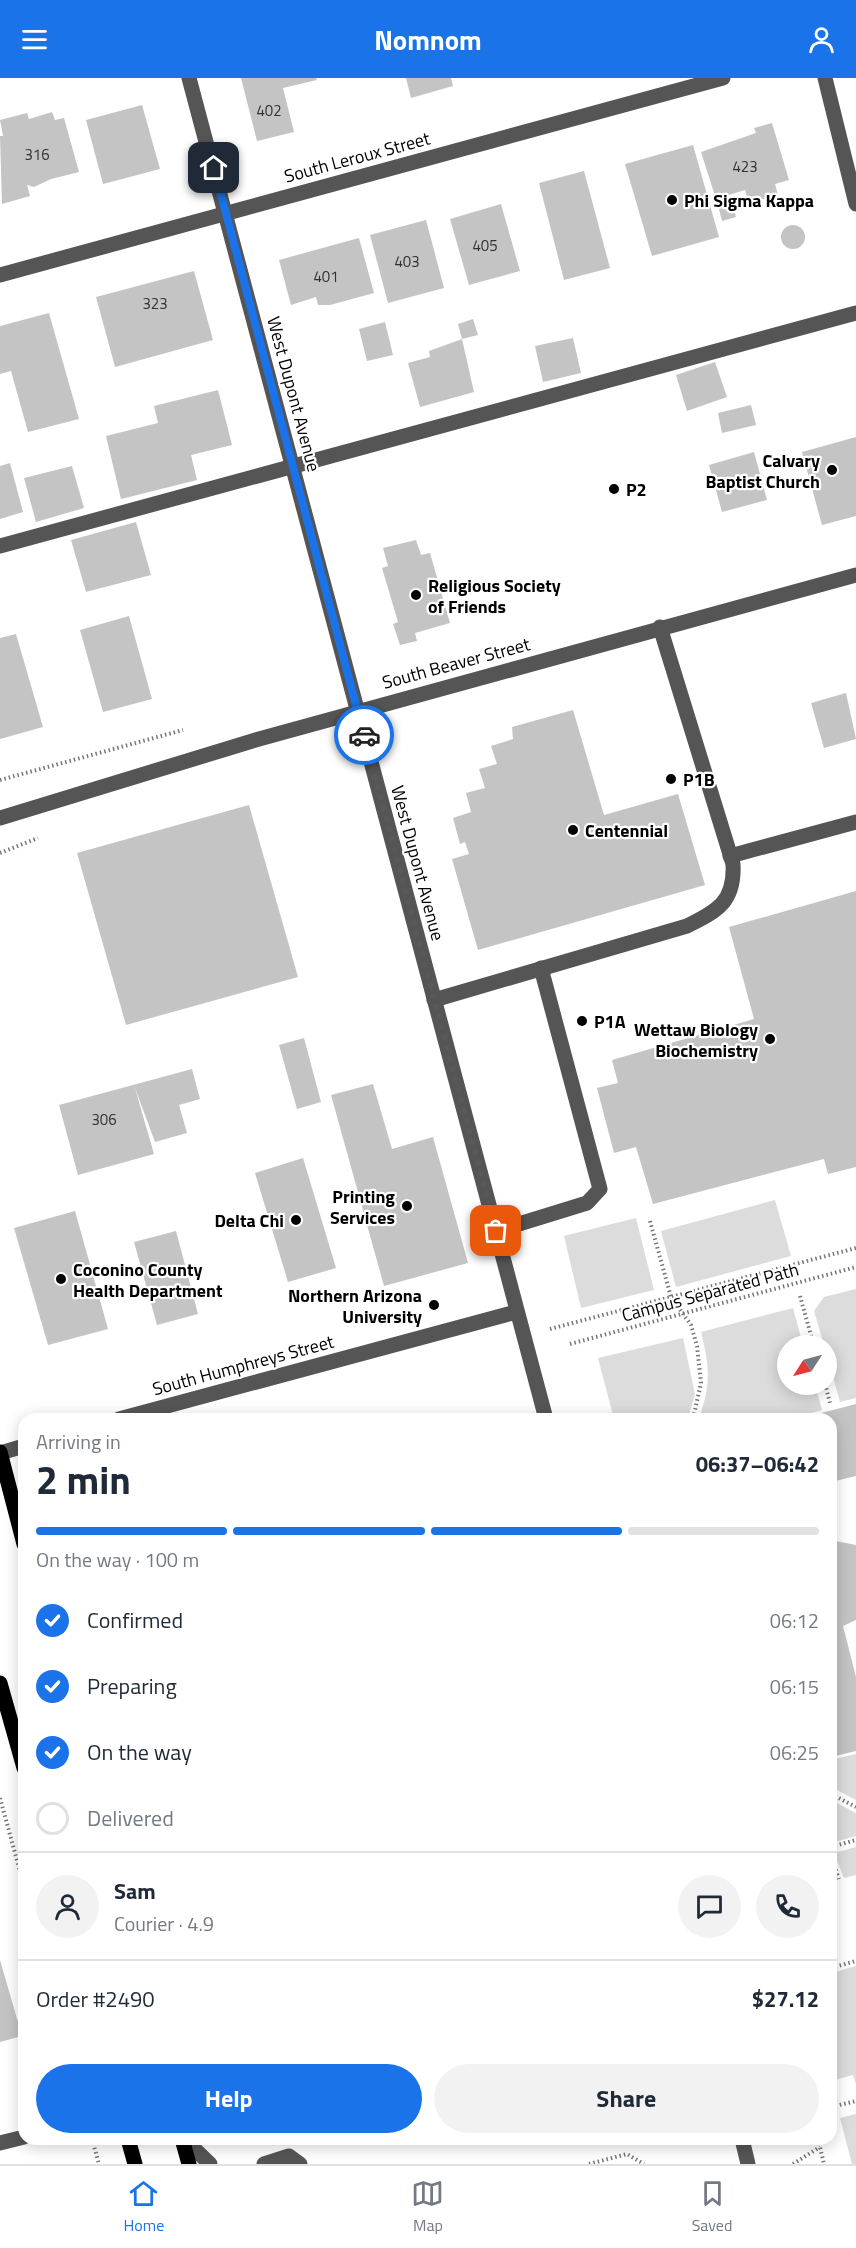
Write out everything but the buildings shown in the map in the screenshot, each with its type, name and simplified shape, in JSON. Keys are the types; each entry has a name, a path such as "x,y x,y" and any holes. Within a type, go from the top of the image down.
{"main road":[{"path":"0,1452 18,1521"},
{"path":"0,1683 18,1746"},
{"path":"130,2145 135,2164"},
{"path":"184,2145 189,2164"}],"street":[{"name":"West Dupont Avenue","path":"189,78 544,1413"},
{"name":"South Leroux Street","path":"0,274 723,78"},
{"path":"825,78 856,204"},
{"path":"0,546 856,313"},
{"name":"South Beaver Street","path":"0,818 357,711 856,575"},
{"path":"434,1000 687,926 707,916 724,903 734,884 730,856 660,627"},
{"path":"730,856 856,822"},
{"path":"496,1231 587,1203 600,1189 541,968"},
{"name":"South Humphreys Street","path":"141,1413 516,1312"},
{"path":"0,1452 18,1448"},
{"path":"0,2143 18,2138"},
{"path":"189,2145 210,2164"},
{"path":"743,2145 748,2164"},
{"path":"264,2164 290,2156 300,2164"}],"path":[{"path":"650,1221 671,1297 691,1325 701,1365 701,1383 694,1413"},
{"path":"523,1336 856,1248"},
{"name":"Campus Separated Path","path":"570,1344 856,1267"},
{"path":"800,1296 811,1335"},
{"path":"828,1395 830,1403"},
{"path":"0,1797 18,1864"},
{"path":"837,1797 856,1807"},
{"path":"837,1845 856,1840"},
{"path":"837,1874 839,1879"},
{"path":"837,1966 856,1961"},
{"path":"837,2106 856,2101"},
{"path":"94,2145 99,2164"},
{"path":"793,2164 820,2147 824,2164"},
{"path":"589,2164 627,2154 644,2164"}],"shaded area":[{"path":"775,1200 791,1256 676,1287 661,1231"},
{"path":"636,1218 654,1290 581,1308 564,1236"},
{"path":"856,1289 856,1398 840,1402 837,1391 837,1335 821,1335 814,1311 824,1297"},
{"path":"793,1308 800,1335 777,1335 777,1395 818,1395 822,1410 811,1413 701,1413 708,1376 701,1332"},
{"path":"683,1338 695,1394 690,1413 612,1413 598,1358"},
{"path":"856,1754 856,1800 837,1790 837,1759"},
{"path":"837,1803 856,1813 856,1836 837,1841"},
{"path":"856,1847 856,1875 844,1878 837,1860 837,1852"},
{"path":"856,1966 856,2084 853,2075 837,2079 837,1971"},
{"path":"856,2114 856,2164 852,2164 840,2118"}],"way so far":[{"path":"364,735 496,1231"}],"place":[{"name":"Phi Sigma Kappa","path":"672,200"},
{"name":"Calvary Baptist Church","path":"832,470"},
{"name":"P2","path":"614,489"},
{"name":"Religious Society of Friends","path":"416,595"},
{"name":"P1B","path":"671,779"},
{"name":"Centennial","path":"573,830"},
{"name":"P1A","path":"582,1021"},
{"name":"Wettaw Biology Biochemistry","path":"770,1039"},
{"name":"Printing Services","path":"407,1206"},
{"name":"Delta Chi","path":"296,1220"},
{"name":"Coconino County Health Department","path":"61,1279"},
{"name":"Northern Arizona University","path":"434,1305"}],"route":[{"path":"214,168 364,735"}]}
